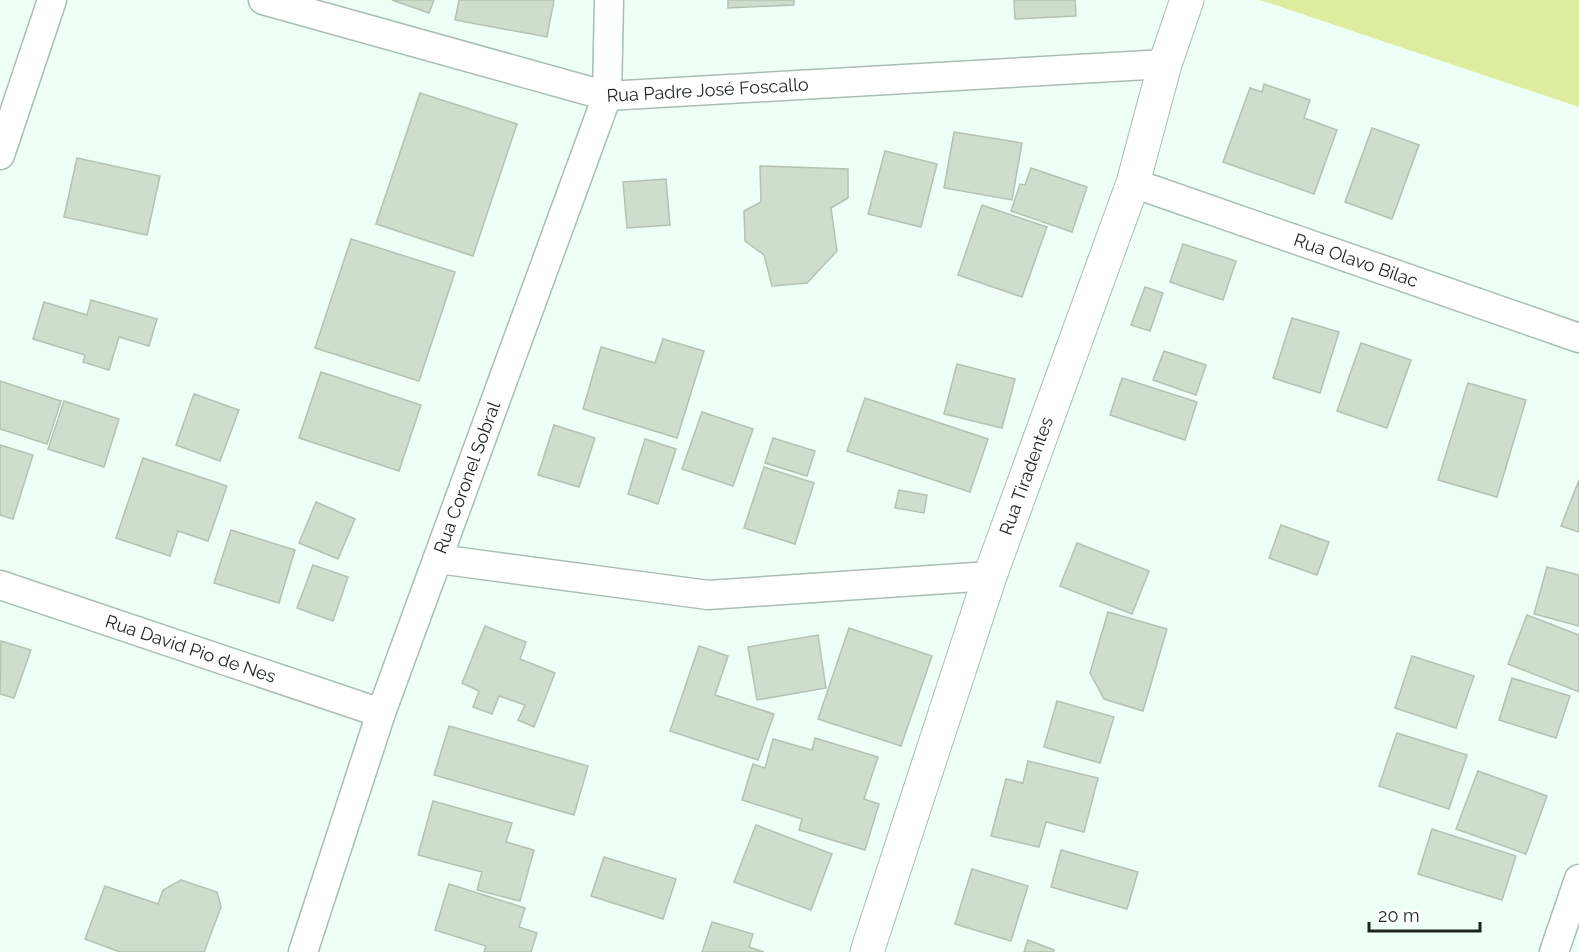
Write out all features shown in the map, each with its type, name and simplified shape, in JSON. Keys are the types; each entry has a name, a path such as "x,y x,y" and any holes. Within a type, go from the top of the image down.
{"street":[{"path":"0,155 51,0"},
{"name":"Rua Padre José Foscallo","path":"263,0 607,96 1165,64"},
{"name":"Rua Coronel Sobral","path":"303,952 381,713 607,96 609,0"},
{"name":"Rua Tiradentes","path":"867,952 990,576 1132,183 1165,64 1187,0"},
{"name":"Rua Olavo Bilac","path":"1132,183 1579,338"},
{"path":"438,559 708,596 990,576"},
{"name":"Rua David Pio de Nes","path":"0,585 381,713"},
{"path":"1554,952 1579,879"}],"green space":[{"path":"1260,0 1579,0 1579,107"}],"building":[{"path":"392,0 434,0 429,13"},
{"path":"459,0 554,0 547,37 455,20"},
{"path":"728,0 794,0 794,5 728,8"},
{"path":"1014,0 1075,0 1076,16 1015,19"},
{"path":"1264,84 1310,100 1304,118 1337,130 1314,194 1223,162 1250,88 1262,92"},
{"path":"420,93 517,124 473,256 376,224"},
{"path":"1372,128 1419,145 1392,219 1345,202"},
{"path":"954,132 1022,143 1012,200 944,188"},
{"path":"885,151 937,164 921,227 868,214"},
{"path":"77,158 160,176 147,235 64,217"},
{"path":"760,166 848,169 848,198 831,208 837,251 807,283 772,286 764,255 745,241 744,211 761,202"},
{"path":"1031,168 1087,187 1072,232 1011,211 1020,184 1025,185"},
{"path":"666,179 670,225 627,228 623,182"},
{"path":"982,205 1047,227 1022,297 958,275"},
{"path":"351,239 455,272 419,381 315,348"},
{"path":"1183,244 1236,261 1223,300 1170,282"},
{"path":"1145,287 1163,293 1150,331 1131,325"},
{"path":"91,300 157,319 149,346 119,337 109,370 83,362 85,355 33,339 44,302 87,315"},
{"path":"1292,318 1339,332 1320,393 1273,378"},
{"path":"663,339 704,351 677,438 583,409 601,347 655,363"},
{"path":"1361,343 1411,360 1387,428 1337,411"},
{"path":"1164,351 1206,365 1196,395 1153,380"},
{"path":"957,364 1015,379 1002,428 944,414"},
{"path":"321,372 421,405 399,471 299,438"},
{"path":"1122,378 1197,402 1185,440 1110,415"},
{"path":"0,381 61,401 47,444 0,429"},
{"path":"1468,383 1526,400 1497,497 1438,480"},
{"path":"194,394 239,410 220,461 176,445"},
{"path":"865,398 988,439 970,492 847,451"},
{"path":"64,401 119,419 104,467 48,449"},
{"path":"702,412 753,429 733,486 682,469"},
{"path":"554,425 595,438 579,487 538,475"},
{"path":"773,438 815,451 807,476 765,463"},
{"path":"645,439 676,449 658,504 628,494"},
{"path":"0,445 33,455 13,519 0,515"},
{"path":"143,458 227,486 208,541 178,531 170,556 116,538"},
{"path":"764,467 814,483 795,544 744,528"},
{"path":"1579,480 1579,532 1561,526"},
{"path":"899,490 927,495 924,513 895,508"},
{"path":"316,502 355,519 338,559 299,543"},
{"path":"1281,525 1329,542 1317,575 1269,558"},
{"path":"231,530 295,550 279,603 214,583"},
{"path":"1077,543 1149,571 1132,614 1060,586"},
{"path":"313,565 348,577 333,621 297,608"},
{"path":"1547,567 1579,575 1579,626 1534,614"},
{"path":"1108,612 1167,629 1143,711 1104,699 1090,673"},
{"path":"1527,615 1579,635 1579,692 1508,664"},
{"path":"485,626 526,642 520,659 555,673 534,727 518,720 525,705 499,696 492,714 473,707 479,691 462,683"},
{"path":"849,628 932,656 901,746 818,719"},
{"path":"818,635 826,688 757,700 748,647"},
{"path":"1,641 31,650 14,698 0,694"},
{"path":"699,646 728,656 715,695 774,714 758,760 670,731"},
{"path":"1412,656 1474,676 1456,728 1395,708"},
{"path":"1512,678 1570,696 1556,738 1499,720"},
{"path":"1057,701 1114,717 1100,763 1044,747"},
{"path":"449,726 588,766 574,815 434,775"},
{"path":"1397,733 1467,755 1449,809 1379,786"},
{"path":"815,738 878,757 864,799 879,804 865,850 799,830 802,819 742,800 753,764 765,768 773,739 812,750"},
{"path":"1028,761 1098,778 1084,832 1046,822 1039,847 991,836 1006,779 1023,783"},
{"path":"1478,771 1547,796 1526,854 1456,829"},
{"path":"433,801 512,823 506,842 534,850 520,901 477,890 482,872 418,855"},
{"path":"756,825 832,854 811,910 734,882"},
{"path":"1432,829 1516,856 1502,900 1418,874"},
{"path":"1061,850 1138,872 1127,909 1051,887"},
{"path":"604,857 676,879 663,919 591,896"},
{"path":"972,869 1028,886 1011,941 955,924"},
{"path":"181,880 217,892 221,907 204,952 120,952 85,939 105,886 158,904 163,890"},
{"path":"449,884 525,908 519,927 537,933 531,952 484,952 486,946 435,930"},
{"path":"712,922 753,934 749,947 764,952 702,952"},
{"path":"1028,940 1054,950 1053,952 1024,952"}]}
